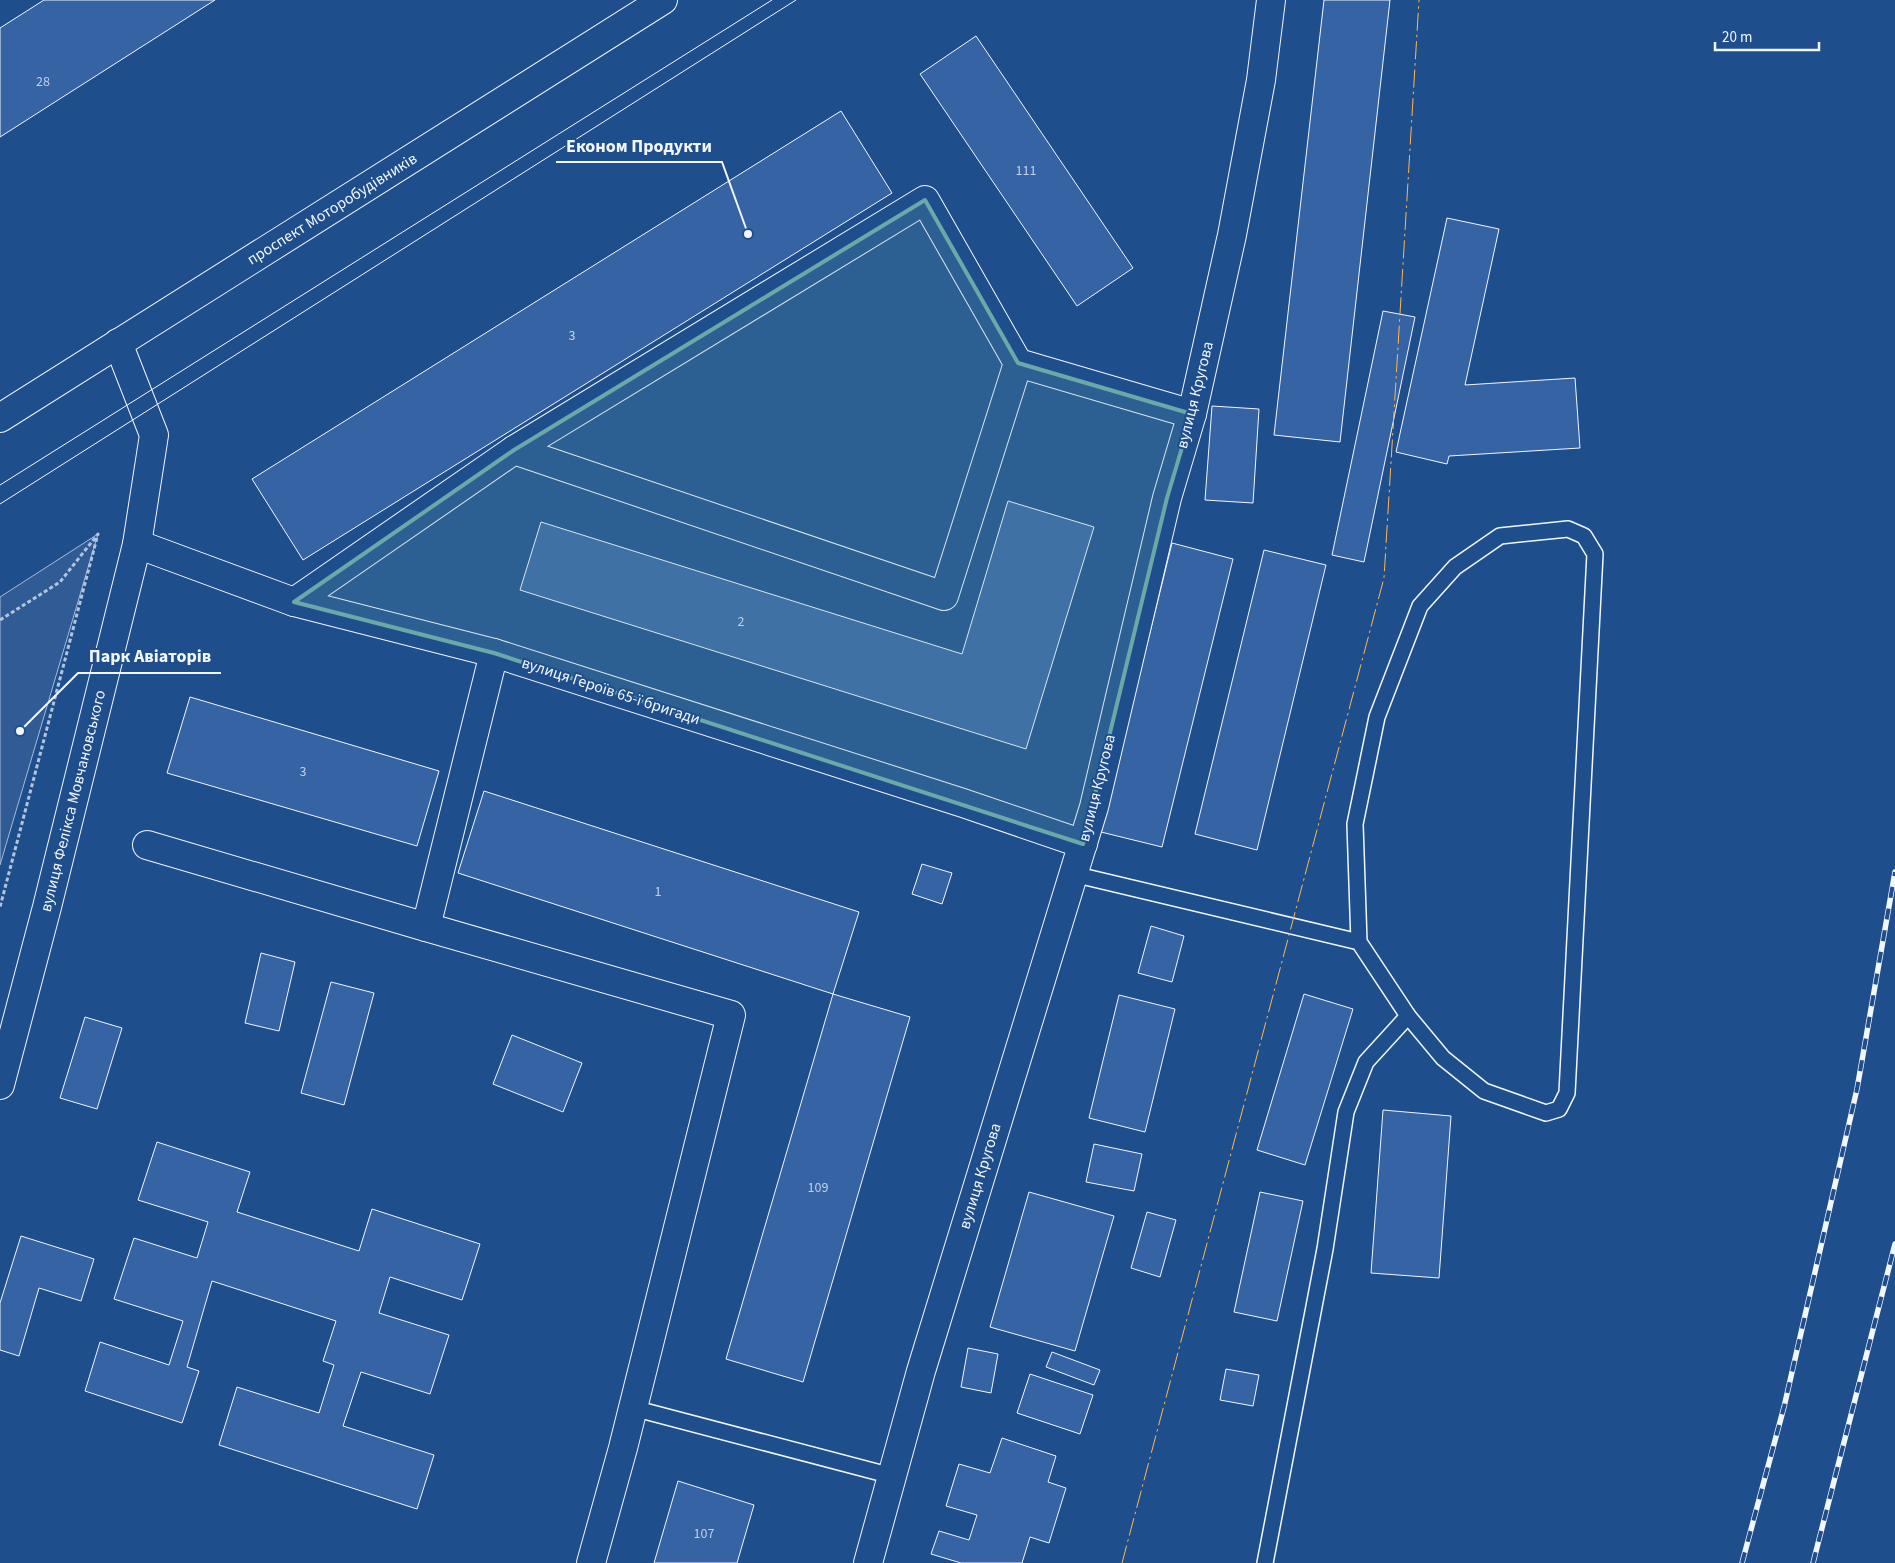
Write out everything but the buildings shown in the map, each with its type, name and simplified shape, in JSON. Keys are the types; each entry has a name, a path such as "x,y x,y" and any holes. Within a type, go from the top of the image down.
{"street":[{"name":"проспект Моторобудівників","path":"0,418 663,0"},
{"name":"вулиця Кругова","path":"868,1563 924,1361 1083,844 1168,498 1192,414 1232,235 1261,80 1271,0"},
{"path":"294,602 514,450 925,200 1018,363 1192,414"},
{"name":"вулиця Фелікса Мовчановського","path":"0,1085 137,544 154,435 118,343"},
{"path":"514,450 944,596 1018,363"},
{"name":"вулиця Героїв 65-ї бригади","path":"137,544 294,602 494,653 963,803 1083,844"},
{"path":"426,927 494,653"},
{"path":"147,845 731,1014 633,1408 591,1563"}],"lane":[{"path":"1568,528 1584,536 1595,554 1567,1093 1559,1108 1546,1113 1484,1091 1443,1058 1408,1016 1359,942 1355,824 1377,717 1420,606 1455,566 1500,536 1568,528"},
{"path":"1073,874 1359,942"},
{"path":"1265,1563 1325,1249 1346,1112 1366,1062 1408,1016"},
{"path":"633,1408 892,1476"}],"path":[{"path":"0,620 60,582 98,534 0,907"}],"highlighted area":[{"path":"925,200 1018,363 1192,414 1167,498 1083,844 494,653 294,602 514,450"}],"shaded area":[{"path":"98,534 0,865 0,597"}],"tram line":[{"path":"0,485 772,0"},
{"path":"0,504 796,0"}],"railway":[{"path":"1742,1563 1784,1407 1857,1089 1895,872"},
{"path":"1813,1563 1895,1244"}],"power":[{"path":"1122,1563 1384,578 1419,0"}],"place":[{"name":"Економ Продукти","path":"748,234"},
{"name":"Парк Авіаторів","path":"20,731"}]}
